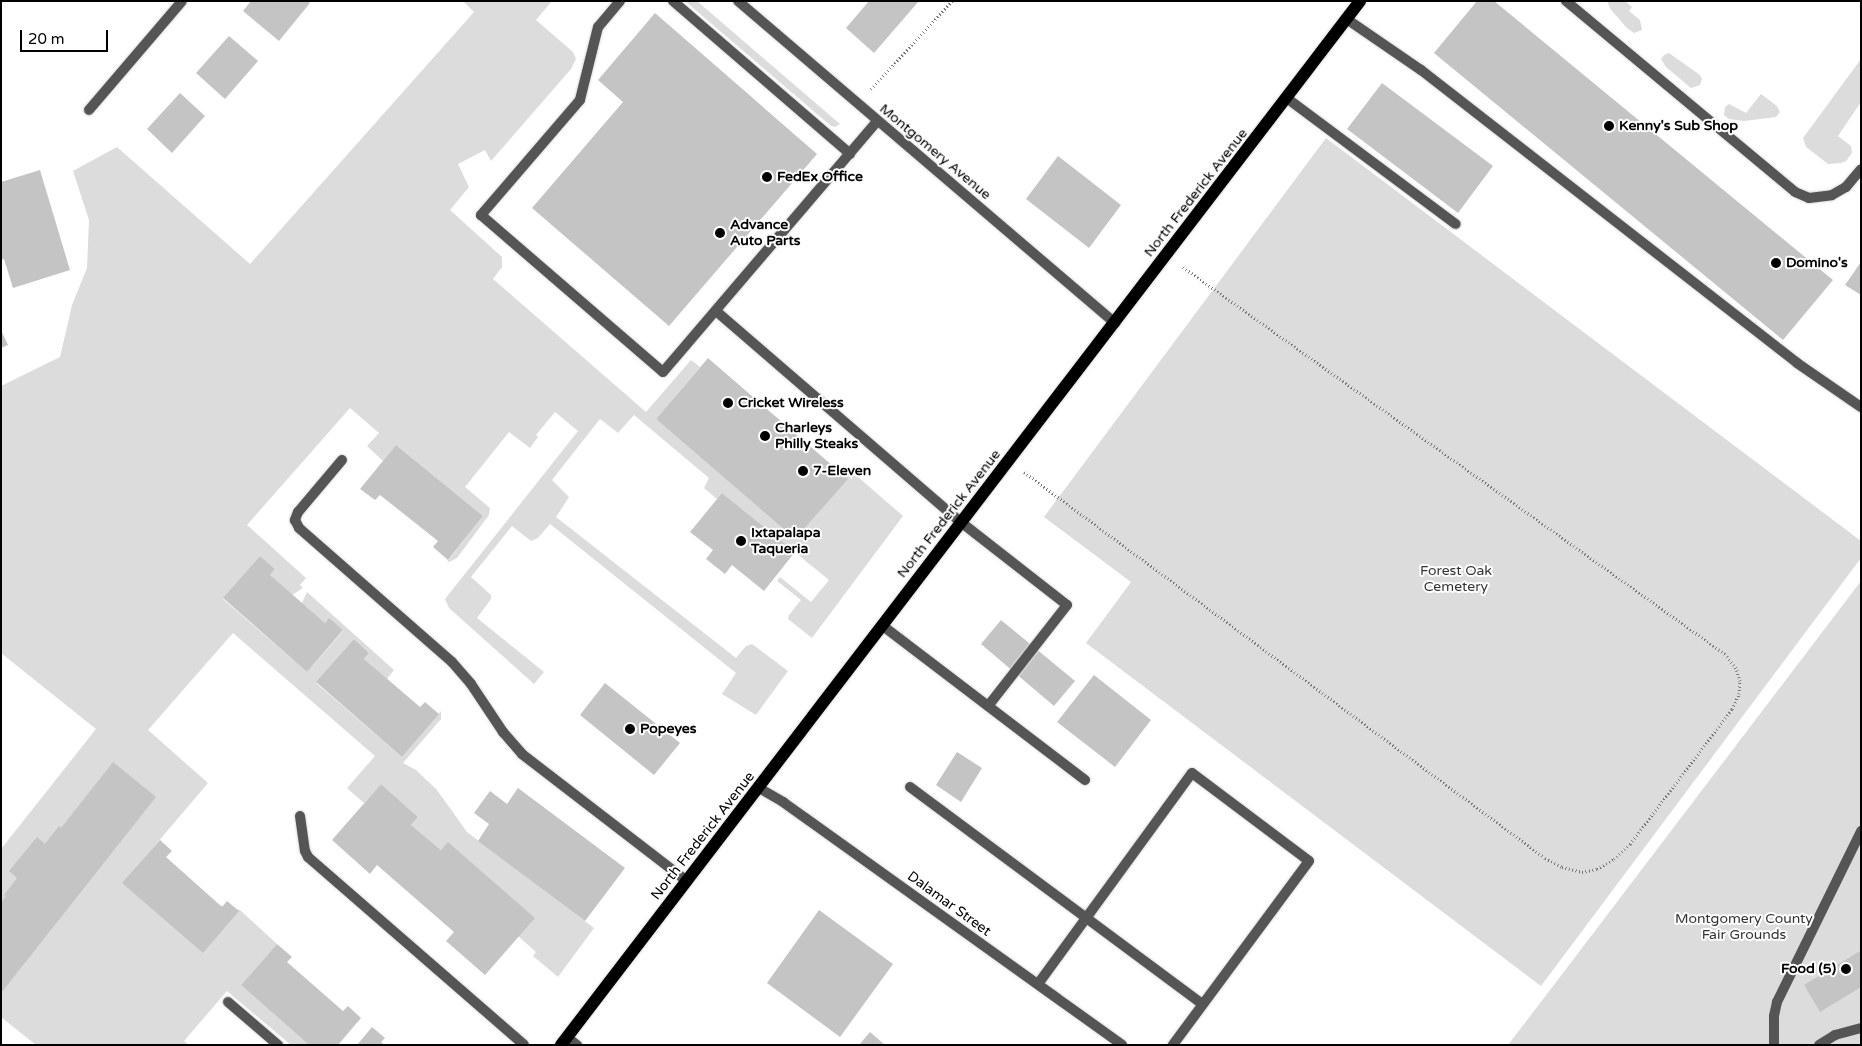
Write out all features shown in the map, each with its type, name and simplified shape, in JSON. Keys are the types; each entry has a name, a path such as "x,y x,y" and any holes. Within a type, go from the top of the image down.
{"main road":[{"name":"North Frederick Avenue","path":"568,1042 687,881 1288,99 1348,20 1360,1"}],"street":[{"path":"89,110 182,1"},
{"path":"620,1 598,27 580,100 481,215 663,372 878,121"},
{"path":"673,1 850,154"},
{"name":"Montgomery Avenue","path":"738,1 1116,323"},
{"path":"1566,1 1795,192 1809,198 1832,196 1846,187 1861,169"},
{"path":"1348,20 1421,70 1797,363 1861,407"},
{"path":"1288,99 1456,224"},
{"path":"716,311 962,523 1067,605 988,706"},
{"path":"342,460 298,512 295,520 299,528 452,662 471,684 503,732 522,754 687,881"},
{"path":"883,626 1086,780"},
{"path":"1038,984 1192,774 1309,861 1173,1045"},
{"path":"910,787 1202,1004"},
{"name":"Dalamar Street","path":"759,788 783,802 1122,1045"},
{"path":"300,816 308,857 524,1045"},
{"path":"1774,1045 1774,1016 1777,1002 1861,831"},
{"path":"228,1002 278,1045"},
{"path":"1819,1045 1834,1035 1861,1028"}],"path":[{"path":"858,104 952,1"},
{"path":"1009,461 1546,858 1562,867 1582,872 1597,869 1614,859 1630,844 1732,709 1739,694 1740,681 1736,668 1725,654 1167,255"}],"green space":[{"path":"463,1 552,1 536,20 573,52 576,59 571,69 491,161 485,150 458,164 469,187 450,210 502,257 502,267 493,279 646,412 691,360 700,367 656,419 795,539 847,479 838,471 858,477 903,516 812,638 788,619 801,600 777,581 780,577 811,602 829,580 722,493 717,499 704,488 709,478 634,415 618,433 600,419 552,480 569,497 556,517 736,658 746,646 752,644 788,671 756,715 722,694 736,673 550,524 538,538 531,541 512,526 471,577 491,595 491,599 477,618 544,672 534,684 449,608 445,599 578,431 555,412 536,435 538,437 530,448 509,432 465,487 490,508 489,515 457,558 447,562 483,516 396,445 383,461 367,446 379,433 350,408 247,525 306,578 300,585 303,588 292,595 270,575 275,569 260,556 223,599 307,672 343,631 329,619 325,623 302,603 307,592 394,670 387,679 364,659 369,653 354,639 316,683 402,757 441,711 441,719 403,763 416,770 437,790 467,832 594,928 558,977 533,956 536,952 519,937 441,850 411,825 418,817 381,784 364,803 347,788 375,756 233,633 148,730 208,783 123,883 240,910 277,944 241,985 309,1045 291,1045 227,991 184,1041 189,1045 36,1045 1,1017 1,849 96,729 1,653 1,386 60,357 72,305 87,268 89,220 73,171 117,147 250,264 474,12"},
{"path":"685,1 697,1 840,124 835,127 831,126"},
{"path":"1607,1 1625,1 1632,7 1629,11 1640,20 1642,30 1634,33 1627,28 1611,10"},
{"path":"1669,53 1700,75 1702,79 1700,85 1691,88 1666,67 1661,59"},
{"path":"1861,59 1861,102 1838,136 1851,146 1852,153 1846,161 1828,164 1806,147 1803,138"},
{"path":"1761,94 1777,106 1780,112 1776,117 1744,121 1729,119 1724,115 1725,107 1729,104 1746,113"},
{"name":"Forest Oak Cemetery","path":"1326,138 1861,541 1861,558 1541,986 1086,643 1131,582 1044,517"},
{"name":"Montgomery County Fair Grounds","path":"1861,581 1861,1045 1508,1045 1544,998"}],"building":[{"path":"251,1 308,1 310,3 279,41 243,11"},
{"path":"869,1 919,1 874,53 846,28"},
{"path":"1477,1 1494,1 1833,280 1783,340 1434,53"},
{"path":"655,13 817,154 669,326 532,208 623,102 598,80"},
{"path":"229,36 258,61 225,99 196,73"},
{"path":"1382,83 1493,166 1458,213 1347,129"},
{"path":"180,93 205,116 172,153 147,129"},
{"path":"1058,156 1121,205 1089,248 1026,199"},
{"path":"40,170 70,270 13,288 4,259 1,260 1,182"},
{"path":"1861,262 1861,295 1845,285"},
{"path":"1,330 8,345 1,348"},
{"path":"708,358 848,479 795,539 656,419"},
{"path":"396,445 483,516 448,560 433,547 438,541 380,495 375,500 360,489"},
{"name":"Ixtapalapa Taqueria","path":"722,493 795,552 764,591 732,565 725,574 706,559 713,550 690,532"},
{"path":"260,556 275,569 270,575 325,623 329,618 343,630 307,672 223,598"},
{"path":"1001,620 1075,681 1054,706 981,644"},
{"path":"354,639 369,653 364,659 420,707 425,702 439,714 402,757 316,682"},
{"path":"1094,675 1151,720 1115,767 1057,722"},
{"name":"Popeyes","path":"605,683 680,743 654,775 580,715"},
{"path":"957,752 982,768 961,802 936,785"},
{"path":"113,762 156,797 1,993 1,903 6,896 4,895 17,878 9,871 37,837 45,844 59,826 61,828"},
{"path":"381,784 418,817 411,825 441,850 448,842 535,918 485,975 446,941 454,932 377,865 370,874 332,840"},
{"path":"518,788 625,868 585,921 478,841 489,824 474,813 490,791 507,804"},
{"path":"160,840 172,851 166,857 222,907 227,901 239,911 203,953 122,883"},
{"path":"819,910 893,964 840,1037 767,983"},
{"path":"277,944 292,957 287,962 343,1011 348,1006 361,1018 338,1045 309,1045 241,985"},
{"name":"Food (5)","path":"1860,951 1861,987 1820,1012 1804,985"},
{"path":"372,1027 385,1038 381,1042 384,1045 357,1045"},
{"path":"870,1032 885,1045 859,1045"}],"place":[{"name":"Kenny's Sub Shop","path":"1609,126"},
{"name":"FedEx Office","path":"767,177"},
{"name":"Advance Auto Parts","path":"720,233"},
{"name":"Domino's","path":"1776,263"},
{"name":"Cricket Wireless","path":"728,403"},
{"name":"Charleys Philly Steaks","path":"765,436"},
{"name":"7-Eleven","path":"803,471"},
{"name":"Ixtapalapa Taqueria","path":"741,541"},
{"name":"Popeyes","path":"630,729"},
{"name":"Food (5)","path":"1846,969"}]}
